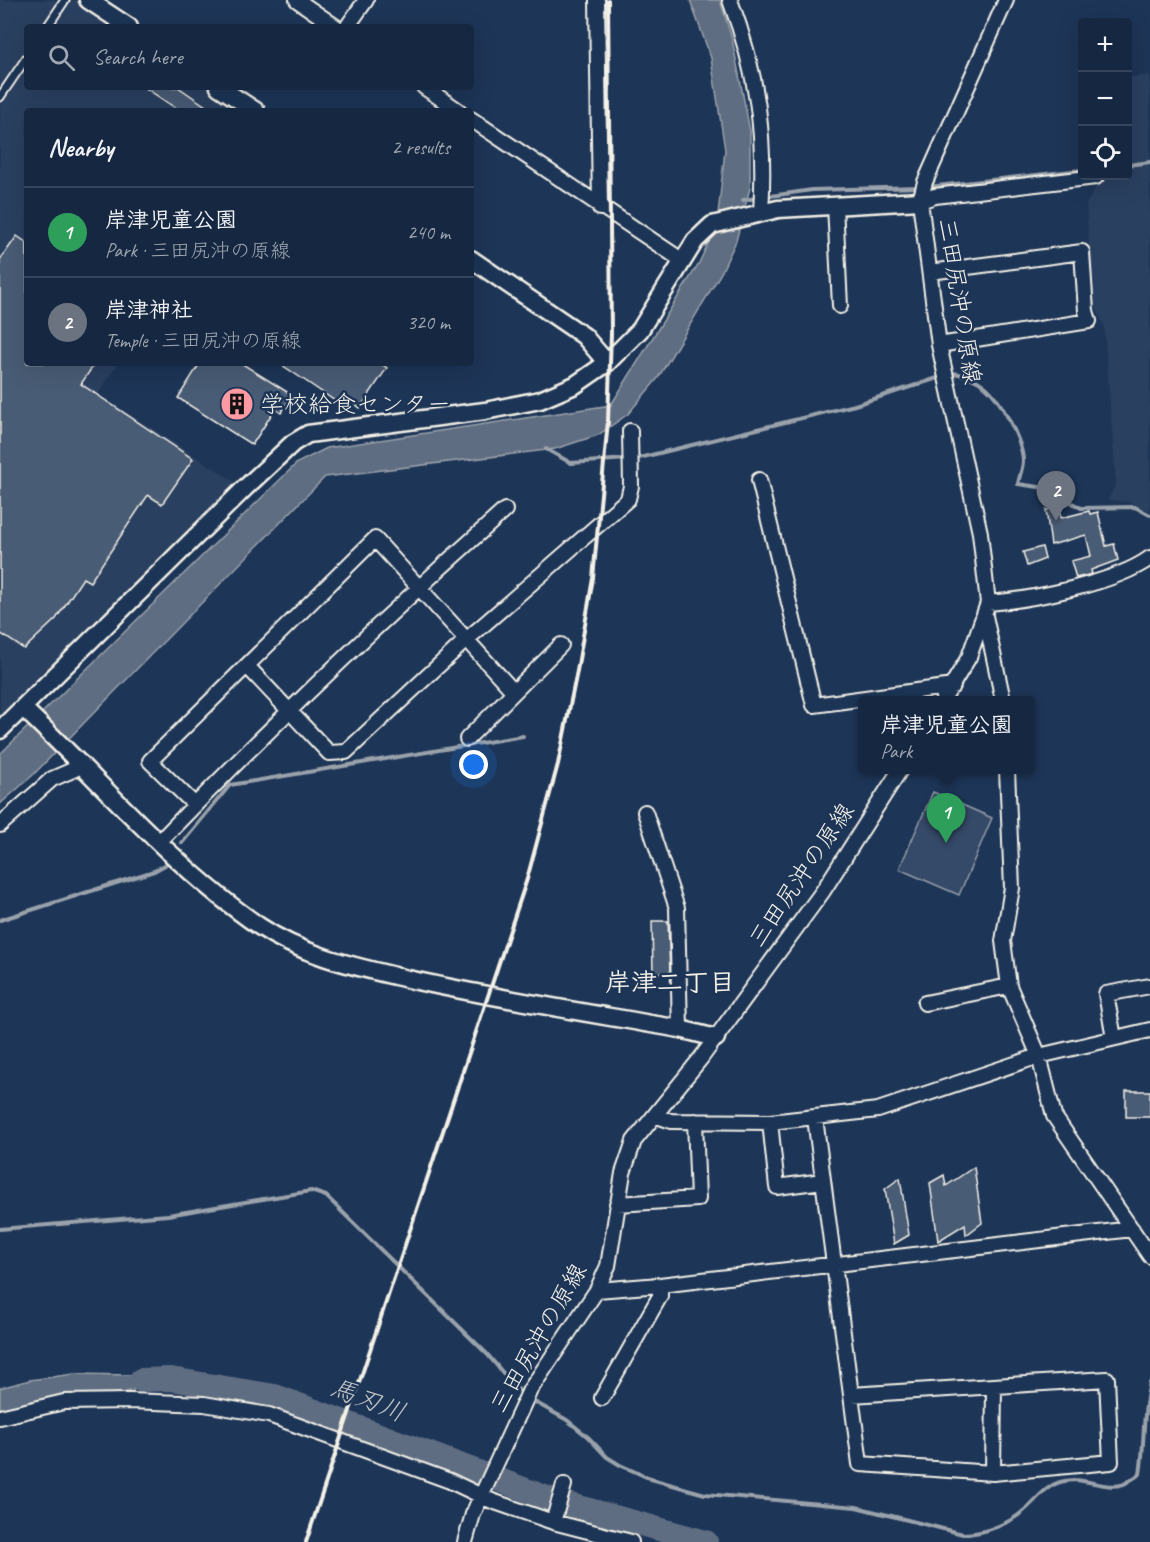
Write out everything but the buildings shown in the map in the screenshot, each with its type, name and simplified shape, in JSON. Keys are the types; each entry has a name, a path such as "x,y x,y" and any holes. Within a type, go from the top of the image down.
{"street":[{"path":"88,0 124,24"},
{"path":"297,0 332,24"},
{"path":"349,24 366,0"},
{"path":"597,0 600,208"},
{"path":"730,0 745,41 760,108 764,167 756,213"},
{"path":"920,201 925,182 1006,0"},
{"path":"224,90 250,108"},
{"path":"428,90 455,108"},
{"path":"474,122 600,208 683,261"},
{"path":"920,201 935,196 1078,179"},
{"name":"三田尻沖の原線","path":"0,730 27,712 293,443 308,434 485,411 540,400 575,385 607,363 640,330 695,241 712,225 756,213 835,205 920,201 939,345 980,533 986,609 969,657 946,696"},
{"path":"835,205 840,306"},
{"path":"930,272 1082,252 1089,321 939,345"},
{"path":"474,261 584,336 607,363"},
{"path":"247,666 329,753 346,752 465,641 628,499 631,486 628,450 630,431"},
{"path":"759,480 814,705 858,699"},
{"path":"160,841 287,711 417,588 505,510"},
{"path":"195,805 150,761 375,539 465,641 514,692"},
{"path":"1003,696 986,609 1105,578 1135,568 1150,558"},
{"path":"467,740 561,645"},
{"path":"879,696 952,686"},
{"path":"27,712 198,878 261,927 302,948 344,964 454,989 680,1029 716,1038"},
{"path":"0,825 52,779 79,760"},
{"name":"三田尻沖の原線","path":"465,1542 482,1492 530,1390 597,1290 608,1266 622,1173 634,1141 644,1126 657,1116 716,1038 822,891 897,774"},
{"path":"1007,774 1012,888 1003,942 1009,986 1039,1056 1054,1116 1150,1256"},
{"path":"645,812 677,908 680,1029"},
{"path":"925,1003 1009,986"},
{"path":"1114,1038 1106,994 1150,986"},
{"path":"657,1116 671,1121 770,1122 878,1110 1039,1056 1150,1030"},
{"path":"815,1118 823,1181 860,1464 993,1473 1111,1462 1107,1379 851,1395"},
{"path":"617,1204 698,1199 694,1121"},
{"path":"770,1122 777,1187 823,1181"},
{"path":"597,1290 660,1285 1132,1229"},
{"path":"602,1398 660,1296 660,1285"},
{"path":"993,1473 994,1386"},
{"path":"0,1417 64,1402 204,1404 291,1421 348,1445 554,1519 631,1542"},
{"path":"554,1519 564,1487"}],"lane":[{"path":"49,24 65,0"},
{"path":"0,97 24,61"}],"shaded area":[{"path":"0,0 94,0 129,24 24,24 24,90 225,90 252,108 24,108 24,366 116,366 98,394 245,488 0,730"},
{"path":"690,0 720,0 732,39 750,131 750,188 736,241 721,273 658,378 628,414 598,435 555,449 325,477 33,775 0,804 0,754 297,463 327,448 611,405 699,263 717,224 725,150 711,58"},
{"path":"1150,75 1150,511 1128,502 1108,500 1116,483 1104,325 1093,302 1086,204 1094,192 1096,180 1132,180 1132,77"},
{"path":"933,792 992,818 959,895 899,869"},
{"path":"74,1374 132,1375 171,1379 123,1393 40,1400 0,1411 0,1388 30,1380"}],"waterway":[{"path":"1132,164 1150,162"},
{"path":"928,187 1078,170"},
{"path":"743,200 812,190 921,187"},
{"path":"635,459 855,405 953,373 969,377 983,385 996,398 1006,415 1022,453 1023,464 1018,484 1046,488 1081,508 1135,507 1150,515"},
{"path":"546,449 571,463 627,459"},
{"path":"182,843 230,785 523,736"},
{"path":"0,920 154,871 165,865"},
{"path":"0,1229 168,1215 311,1191 326,1196 487,1354 514,1386 531,1400 567,1420 607,1457 620,1465 651,1479 705,1494 856,1507 963,1534 989,1530 1006,1523 1021,1513 1046,1490 1060,1482 1077,1480 1117,1486 1140,1474 1150,1383"},
{"name":"馬刃川","path":"141,1380 171,1379 275,1396 550,1499 706,1542"}],"railway":[{"path":"306,1542 527,879 558,764 577,671 593,578 608,421 611,334 608,0"}],"place":[{"name":"学校給食センター","path":"237,404"},
{"name":"岸津神社","path":"1056,521"},
{"name":"岸津児童公園","path":"946,843"}],"district":[{"name":"岸津二丁目","path":"670,982"}]}
